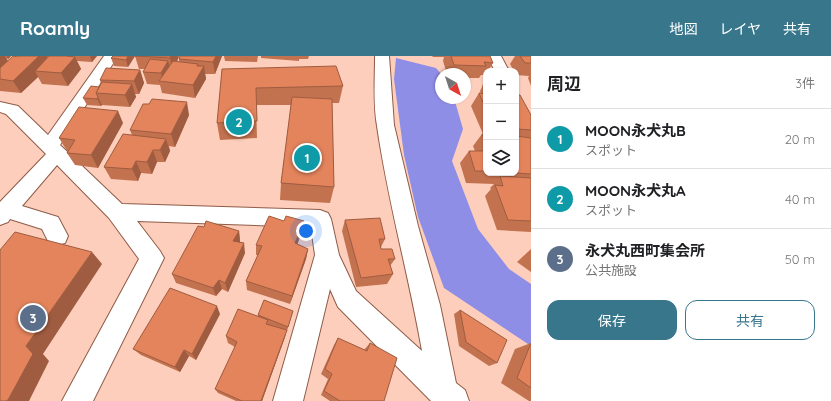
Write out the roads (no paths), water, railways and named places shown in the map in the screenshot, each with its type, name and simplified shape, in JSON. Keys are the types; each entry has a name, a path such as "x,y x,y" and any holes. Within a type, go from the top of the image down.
{"street":[{"path":"57,236 50,223 3,212 53,150 111,56"},
{"path":"382,56 385,125 447,398"},
{"path":"494,56 500,68"},
{"path":"0,107 12,110 117,212 152,258 77,401"},
{"path":"117,212 320,219 328,255 347,299 447,398"},
{"path":"288,401 328,255"}],"place":[{"name":"MOON永犬丸A","path":"239,122"},
{"name":"MOON永犬丸B","path":"307,158"},
{"name":"永犬丸西町集会所","path":"33,318"}]}
